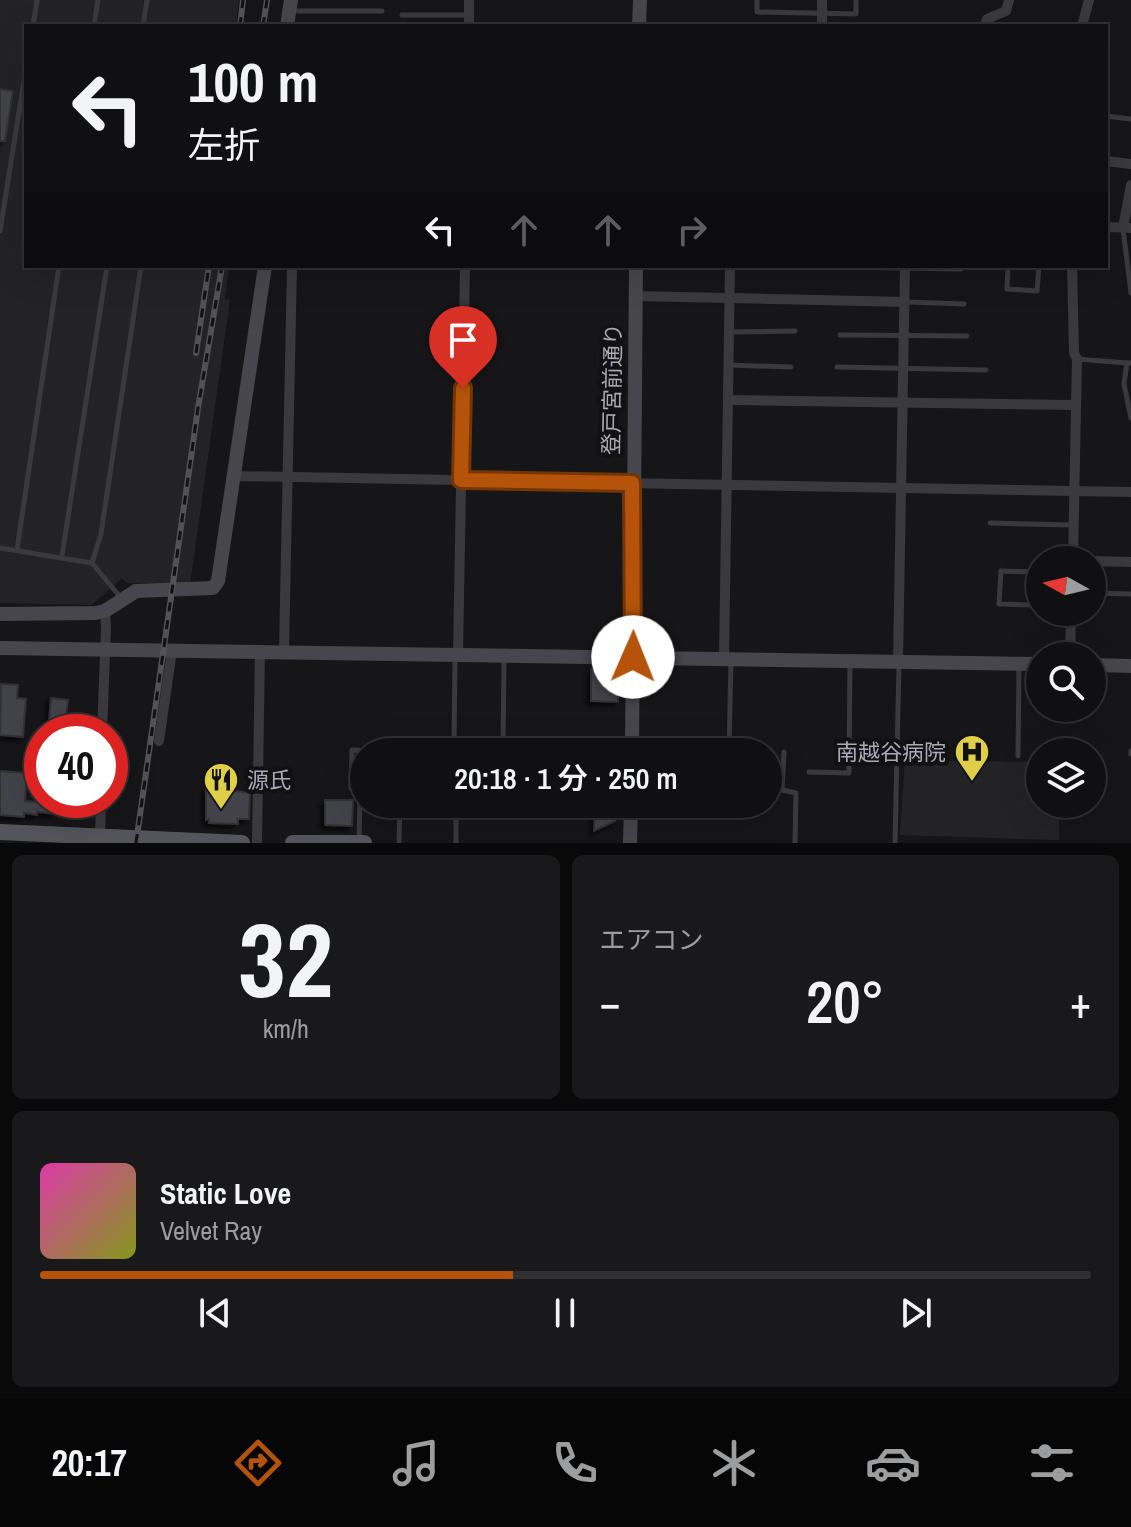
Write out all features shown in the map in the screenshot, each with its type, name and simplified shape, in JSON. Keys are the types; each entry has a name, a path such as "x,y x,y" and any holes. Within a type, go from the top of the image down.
{"main road":[{"path":"0,832 26,838 100,836 242,843"},
{"path":"293,843 362,843"}],"street":[{"path":"469,0 469,20"},
{"path":"639,24 640,0"},
{"path":"822,0 822,24"},
{"path":"986,24 987,19 1006,11 1009,0"},
{"path":"1083,24 1089,0"},
{"path":"1108,161 1131,164"},
{"path":"1127,228 1131,185"},
{"path":"0,614 105,611 136,591 213,588 218,581 265,268"},
{"path":"284,650 292,268"},
{"path":"457,653 465,268"},
{"name":"登戸宮前通り","path":"632,738 636,268"},
{"path":"727,658 730,268"},
{"path":"898,661 905,268"},
{"path":"1072,268 1074,353 1077,359 1073,546"},
{"path":"635,296 905,302"},
{"path":"728,400 1076,405"},
{"path":"234,476 1131,492"},
{"path":"1106,561 1131,562"},
{"path":"103,714 105,611"},
{"path":"0,648 284,650 1026,664"},
{"path":"159,741 172,650"},
{"path":"257,843 260,650"},
{"path":"1106,665 1131,666"},
{"path":"100,818 100,836"},
{"path":"630,843 631,818"}],"lane":[{"path":"33,24 37,0"},
{"path":"94,24 98,0"},
{"path":"143,24 147,0"},
{"path":"757,0 757,12 856,14 856,0"},
{"path":"289,12 382,11"},
{"path":"402,15 469,20"},
{"path":"0,231 3,192 24,79"},
{"path":"1108,116 1131,119"},
{"path":"1127,228 1131,293"},
{"path":"17,550 59,268"},
{"path":"62,556 107,268"},
{"path":"92,563 101,534 141,268"},
{"path":"933,268 961,269"},
{"path":"1008,268 1007,289 1037,291 1039,268"},
{"path":"905,302 964,304"},
{"path":"729,332 795,331"},
{"path":"840,335 967,336"},
{"path":"1077,359 1129,363 1124,384 1131,418"},
{"path":"729,365 791,367"},
{"path":"837,367 986,370"},
{"path":"990,523 1073,525"},
{"path":"0,548 92,563 121,599"},
{"path":"1026,572 1001,571 999,604 1026,605"},
{"path":"1106,593 1131,594"},
{"path":"454,738 457,653"},
{"path":"503,738 504,654"},
{"path":"727,658 729,738"},
{"path":"809,772 849,773 850,661"},
{"path":"895,843 898,661"},
{"path":"1018,756 1019,664"},
{"path":"784,752 782,790 796,793 795,843"},
{"path":"361,818 362,843"},
{"path":"399,843 400,818"},
{"path":"456,818 456,843"}],"shaded area":[{"path":"0,0 239,0 236,24 24,24 24,268 236,268 229,270 225,299 230,300 190,584 127,583 122,578 92,605 0,603"},
{"name":"南越谷病院","path":"905,760 1026,762 1026,818 1059,818 1059,840 900,835"}],"building":[{"path":"0,89 13,91 5,141 0,141"},
{"path":"591,669 618,669 618,702 591,701"},
{"path":"1,684 18,685 17,698 26,699 23,737 0,735"},
{"path":"51,698 68,700 66,714 50,714"},
{"path":"0,771 24,773 24,817 0,815"},
{"path":"206,787 250,793 249,819 238,819 238,824 209,823 209,819 206,820"},
{"path":"325,800 350,800 352,826 325,825"},
{"path":"594,818 615,818 615,821 594,831"}],"railway":[{"path":"240,24 243,0"},
{"path":"263,24 267,0"},
{"path":"196,353 209,268"},
{"path":"136,843 198,408 222,268"}],"place":[{"name":"南越谷病院","path":"972,783"},
{"name":"源氏","path":"221,811"}],"route":[{"path":"463,388 461,480 632,483 633,657"}]}
